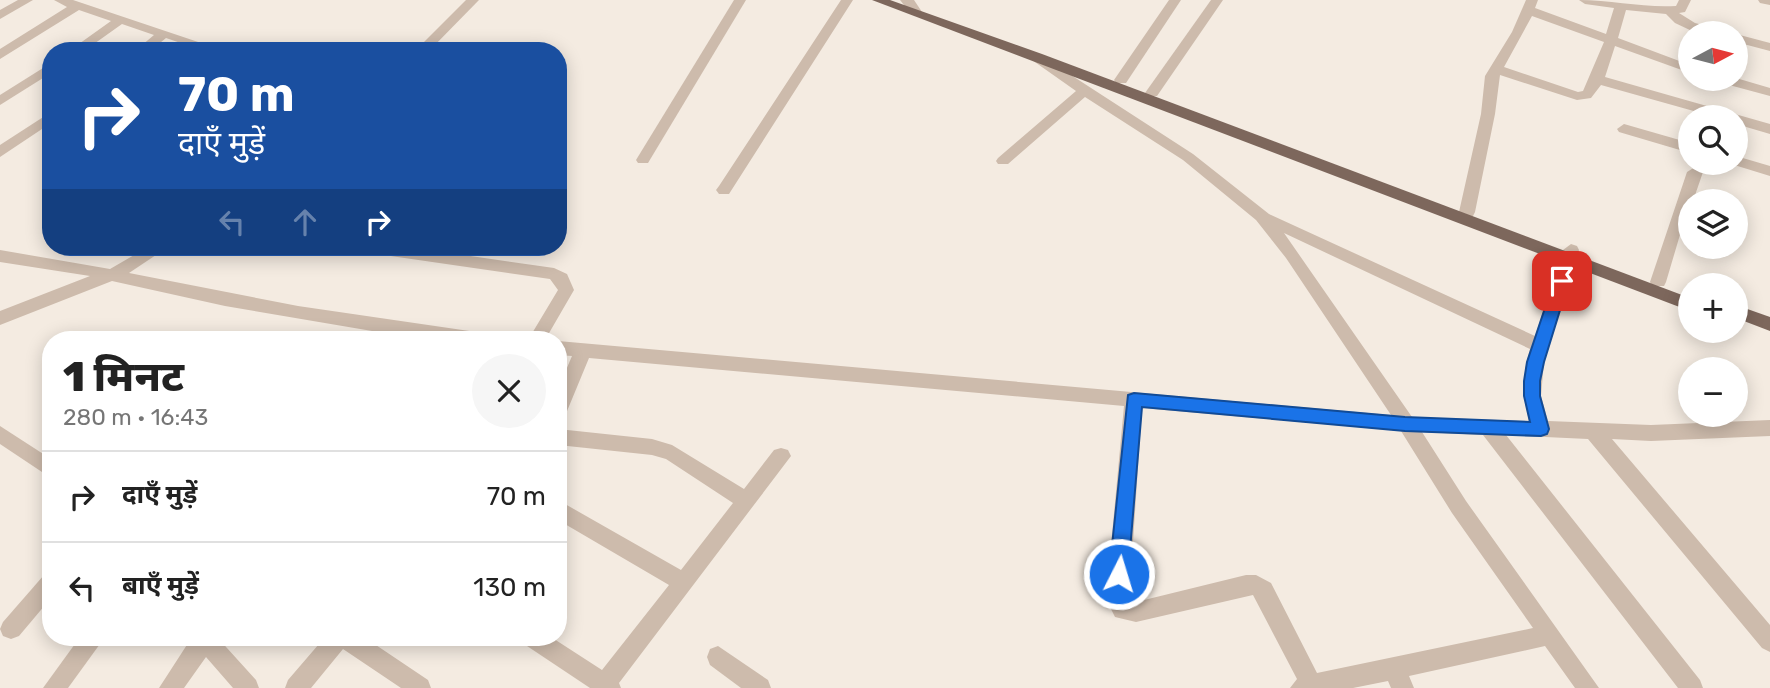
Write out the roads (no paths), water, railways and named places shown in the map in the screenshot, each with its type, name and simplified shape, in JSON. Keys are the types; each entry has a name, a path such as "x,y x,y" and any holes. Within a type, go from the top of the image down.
{"main road":[{"path":"878,0 908,4 1121,80 1350,173 1467,212 1678,300"},
{"path":"908,4 1037,57 1350,173 1570,254 1678,289"},
{"path":"1748,316 1770,324"},
{"path":"1748,326 1770,334"}],"street":[{"path":"0,15 27,0"},
{"path":"60,0 189,42"},
{"path":"430,42 473,0"},
{"path":"643,160 740,0"},
{"path":"724,190 847,0"},
{"path":"1121,80 1175,0"},
{"path":"1152,93 1217,0"},
{"path":"1585,0 1671,12 1681,9 1685,0"},
{"path":"1764,0 1770,1"},
{"path":"1467,212 1489,114 1492,76 1519,33 1530,5 1611,41 1678,65"},
{"path":"0,55 77,6"},
{"path":"1496,69 1577,96 1590,93 1611,41 1621,7"},
{"path":"1671,12 1683,21"},
{"path":"88,42 120,20"},
{"path":"153,42 163,34"},
{"path":"1748,41 1770,47"},
{"path":"1037,57 1188,157 1262,216 1292,254 1460,507 1588,688"},
{"path":"0,101 42,73"},
{"path":"1596,79 1688,105"},
{"path":"1748,86 1770,92"},
{"path":"1003,162 1084,90"},
{"path":"0,152 42,122"},
{"path":"1748,123 1770,129"},
{"path":"1624,129 1678,145"},
{"path":"1748,165 1770,171"},
{"path":"1658,282 1694,175"},
{"path":"1262,216 1540,346"},
{"path":"1541,429 1532,396 1534,372 1570,254"},
{"path":"0,256 114,274 277,310 406,331"},
{"path":"0,318 114,274 145,256"},
{"path":"431,256 554,274 562,278 566,290 541,331"},
{"path":"567,349 1405,424 1651,433 1770,428"},
{"path":"567,389 583,351"},
{"path":"1134,400 1117,599 1123,610 1136,611 1246,585 1256,585 1264,590 1306,687 1398,678 1550,635"},
{"path":"1488,427 1692,688"},
{"path":"1593,431 1770,641"},
{"path":"0,434 42,464"},
{"path":"567,438 652,447 672,453 746,501"},
{"path":"546,646 607,686 683,582 781,456"},
{"path":"567,514 683,582"},
{"path":"11,629 42,593"},
{"path":"54,688 86,646"},
{"path":"170,688 199,646"},
{"path":"210,646 248,688"},
{"path":"296,688 331,646"},
{"path":"358,646 420,688"},
{"path":"718,657 760,688"}]}
